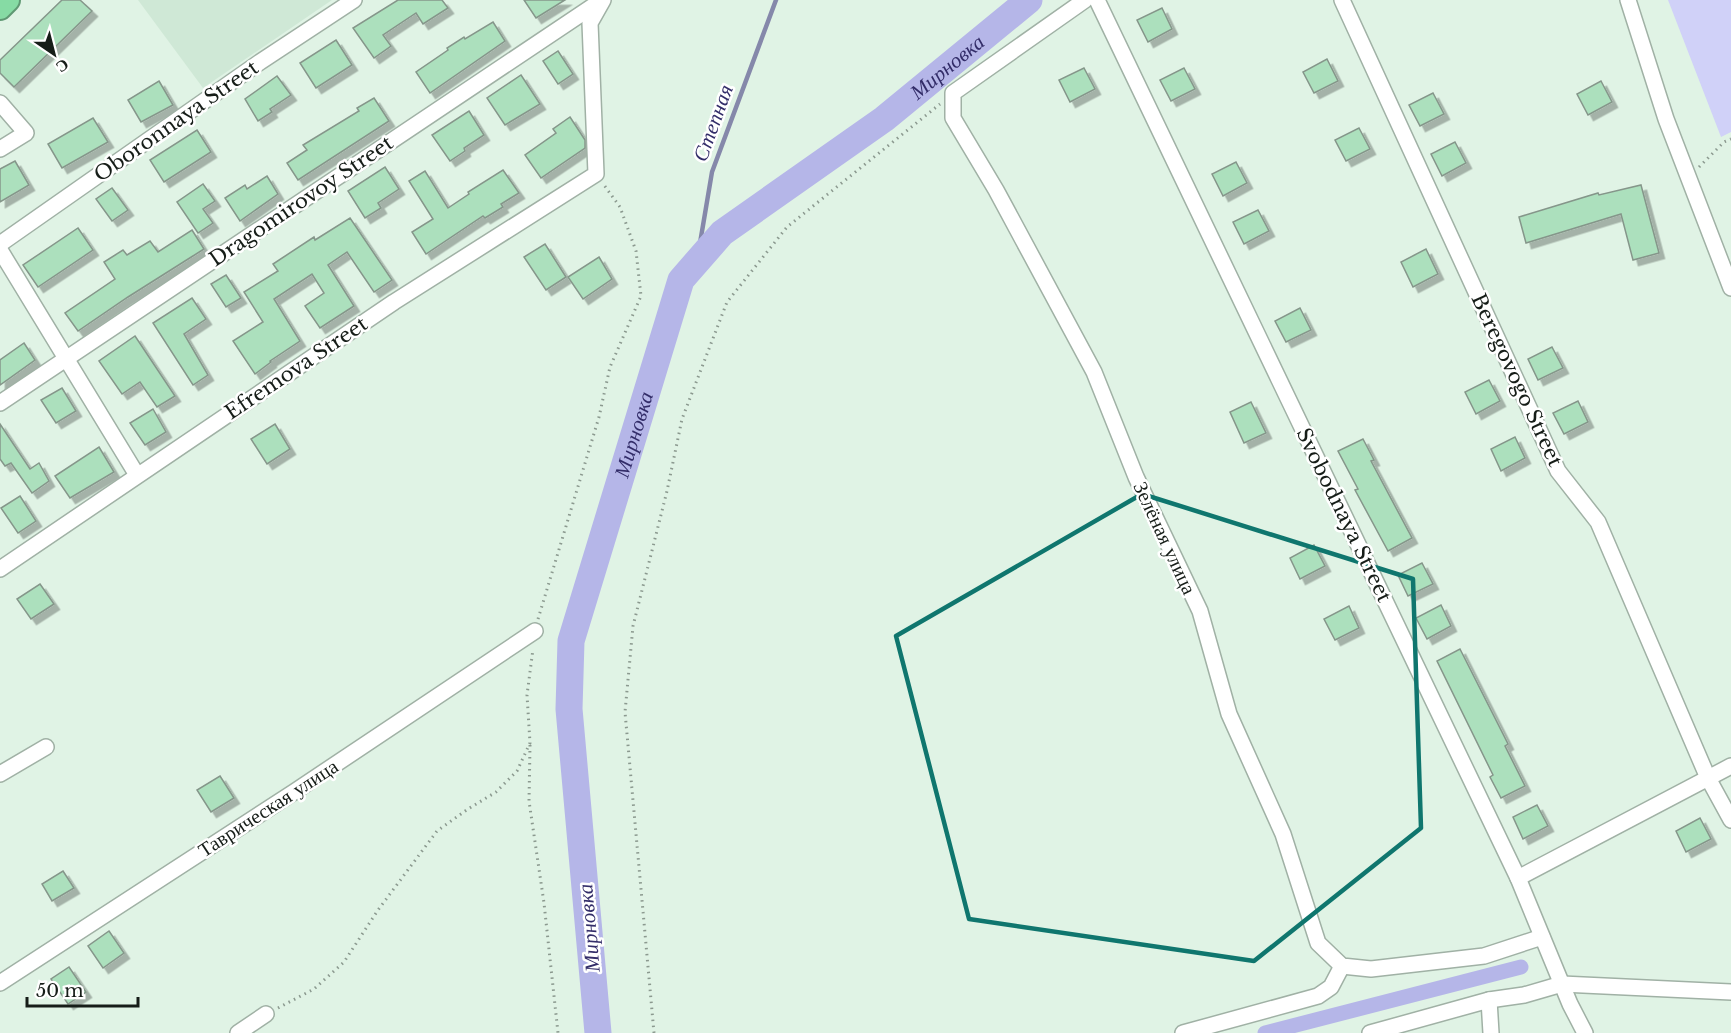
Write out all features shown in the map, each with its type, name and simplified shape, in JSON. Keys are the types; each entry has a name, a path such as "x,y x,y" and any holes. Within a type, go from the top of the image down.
{"highway":[{"path":"0,8 8,0"}],"street":[{"name":"Oboronnaya Street","path":"0,244 260,62 354,0"},
{"name":"Efremova Street","path":"0,569 394,302 596,174 590,23 602,0"},
{"name":"Dragomirovoy Street","path":"0,403 602,0"},
{"path":"953,93 1085,0"},
{"name":"Svobodnaya Street","path":"1097,0 1518,878 1585,1033"},
{"name":"Beregovogo Street","path":"1342,0 1558,471 1598,522 1708,778 1731,820"},
{"path":"1628,0 1666,119 1731,288"},
{"name":"Зелёная улица","path":"953,93 953,118 996,190 1094,372 1136,477 1200,611 1229,714 1283,834 1318,943 1342,966"},
{"path":"0,103 26,133 0,149"},
{"path":"0,250 137,475"},
{"name":"Таврическая улица","path":"0,982 284,798 535,631"},
{"path":"0,774 46,747"},
{"path":"1518,878 1731,766"},
{"path":"1183,1033 1318,996 1331,987 1342,966 1371,969 1484,956 1542,937"},
{"path":"1370,1033 1490,1000 1562,984 1731,992"},
{"path":"1490,1000 1491,1033"},
{"path":"238,1033 266,1014"}],"path":[{"path":"654,1033 625,712 633,626 667,491 682,419 727,302 787,227 953,93"},
{"path":"1688,178 1724,142 1731,139"},
{"path":"531,743 529,801 544,903 558,1033"}],"highlighted area":[{"path":"1142,494 1413,579 1421,828 1254,961 969,919 896,636"}],"shaded area":[{"path":"138,0 332,0 203,88"},
{"path":"1668,0 1731,0 1731,132 1721,137"}],"building":[{"path":"62,0 80,0 92,11 14,87 0,73 0,60"},
{"path":"398,0 442,0 448,8 423,24 416,13 383,35 391,46 374,58 353,28"},
{"path":"524,0 565,0 536,18"},
{"path":"1162,8 1172,29 1148,42 1137,20"},
{"path":"493,22 505,41 430,93 416,72 448,50 447,48"},
{"path":"336,40 352,65 316,88 300,63"},
{"path":"558,51 573,74 558,84 543,61"},
{"path":"1327,59 1338,81 1314,93 1303,72"},
{"path":"1084,68 1095,89 1070,102 1059,80"},
{"path":"1184,68 1195,89 1171,101 1160,80"},
{"path":"521,75 540,104 505,125 487,98"},
{"path":"277,76 291,95 270,109 272,112 258,121 245,99"},
{"path":"159,81 173,105 141,122 128,100"},
{"path":"1601,81 1612,102 1588,115 1577,94"},
{"path":"1433,93 1444,114 1420,126 1409,105"},
{"path":"374,98 389,121 298,180 287,163 307,150 303,145 359,111 357,108"},
{"path":"469,111 484,135 464,148 465,151 450,161 432,135"},
{"path":"570,117 585,140 585,148 541,178 525,155 556,133 553,129"},
{"path":"93,118 108,142 62,168 48,144"},
{"path":"1359,128 1370,149 1346,161 1335,140"},
{"path":"197,130 211,152 164,182 150,160"},
{"path":"1455,142 1466,163 1442,176 1431,154"},
{"path":"15,161 29,185 0,202 0,169"},
{"path":"1236,162 1247,183 1223,196 1212,174"},
{"path":"385,167 399,189 378,203 381,208 365,218 348,191"},
{"path":"503,170 519,193 501,204 503,207 485,218 483,216 426,254 412,232 433,219 409,181 425,171 448,208"},
{"path":"267,176 278,194 240,221 225,198 245,185 247,189"},
{"path":"203,184 215,201 203,209 213,223 198,233 177,202"},
{"path":"1641,185 1659,253 1633,260 1621,214 1526,243 1519,217 1598,193 1599,195"},
{"path":"112,188 128,210 112,221 96,199"},
{"path":"1258,210 1269,231 1244,244 1233,222"},
{"path":"350,218 392,280 374,292 347,252 328,265 354,306 320,328 305,306 324,293 312,274 274,299 300,341 255,374 233,341 263,322 244,292 278,271 273,264 314,237 315,240"},
{"path":"78,228 93,250 38,287 23,265"},
{"path":"192,230 204,249 78,331 65,313 115,279 104,262 123,250 127,255 150,241 158,252"},
{"path":"545,244 566,277 546,290 524,257"},
{"path":"1426,249 1438,274 1413,287 1401,262"},
{"path":"599,257 612,279 583,299 568,277"},
{"path":"226,275 241,298 226,307 211,284"},
{"path":"192,298 206,319 184,334 208,375 193,385 153,323"},
{"path":"1300,308 1311,330 1286,342 1275,321"},
{"path":"135,336 175,396 157,407 140,382 122,394 99,361"},
{"path":"24,343 35,360 0,385 0,360"},
{"path":"1552,347 1563,368 1538,380 1528,359"},
{"path":"1489,380 1500,401 1476,414 1465,392"},
{"path":"62,388 76,411 56,423 41,400"},
{"path":"1578,401 1588,422 1564,434 1553,413"},
{"path":"1251,402 1266,433 1244,443 1230,412"},
{"path":"153,409 166,432 145,445 130,423"},
{"path":"0,424 30,469 39,463 49,481 32,493 11,463 5,466 0,459"},
{"path":"275,424 290,449 267,464 251,439"},
{"path":"1515,437 1525,458 1501,471 1491,449"},
{"path":"1363,439 1374,460 1371,461 1412,538 1388,551 1355,490 1358,489 1338,451"},
{"path":"99,447 114,472 70,498 55,476"},
{"path":"20,496 36,521 18,533 1,508"},
{"path":"1314,545 1325,566 1300,579 1290,558"},
{"path":"1422,563 1433,584 1408,596 1398,575"},
{"path":"40,584 54,604 31,619 17,599"},
{"path":"1441,605 1451,626 1427,639 1416,618"},
{"path":"1349,606 1359,628 1335,640 1324,619"},
{"path":"1460,649 1508,744 1505,746 1525,786 1501,798 1490,777 1493,775 1437,661"},
{"path":"220,776 234,798 211,812 197,790"},
{"path":"1537,805 1548,826 1523,839 1513,817"},
{"path":"1700,818 1711,839 1686,852 1676,831"},
{"path":"63,871 74,888 52,901 42,884"},
{"path":"109,931 124,953 103,968 88,946"},
{"path":"69,967 86,992 68,1004 51,979"}],"waterway":[{"name":"Степная","path":"697,261 712,172 776,0"},
{"name":"Мирновка","path":"598,1033 569,709 571,641 681,280 722,233 884,119 1029,0"},
{"path":"1265,1033 1521,967"}]}
